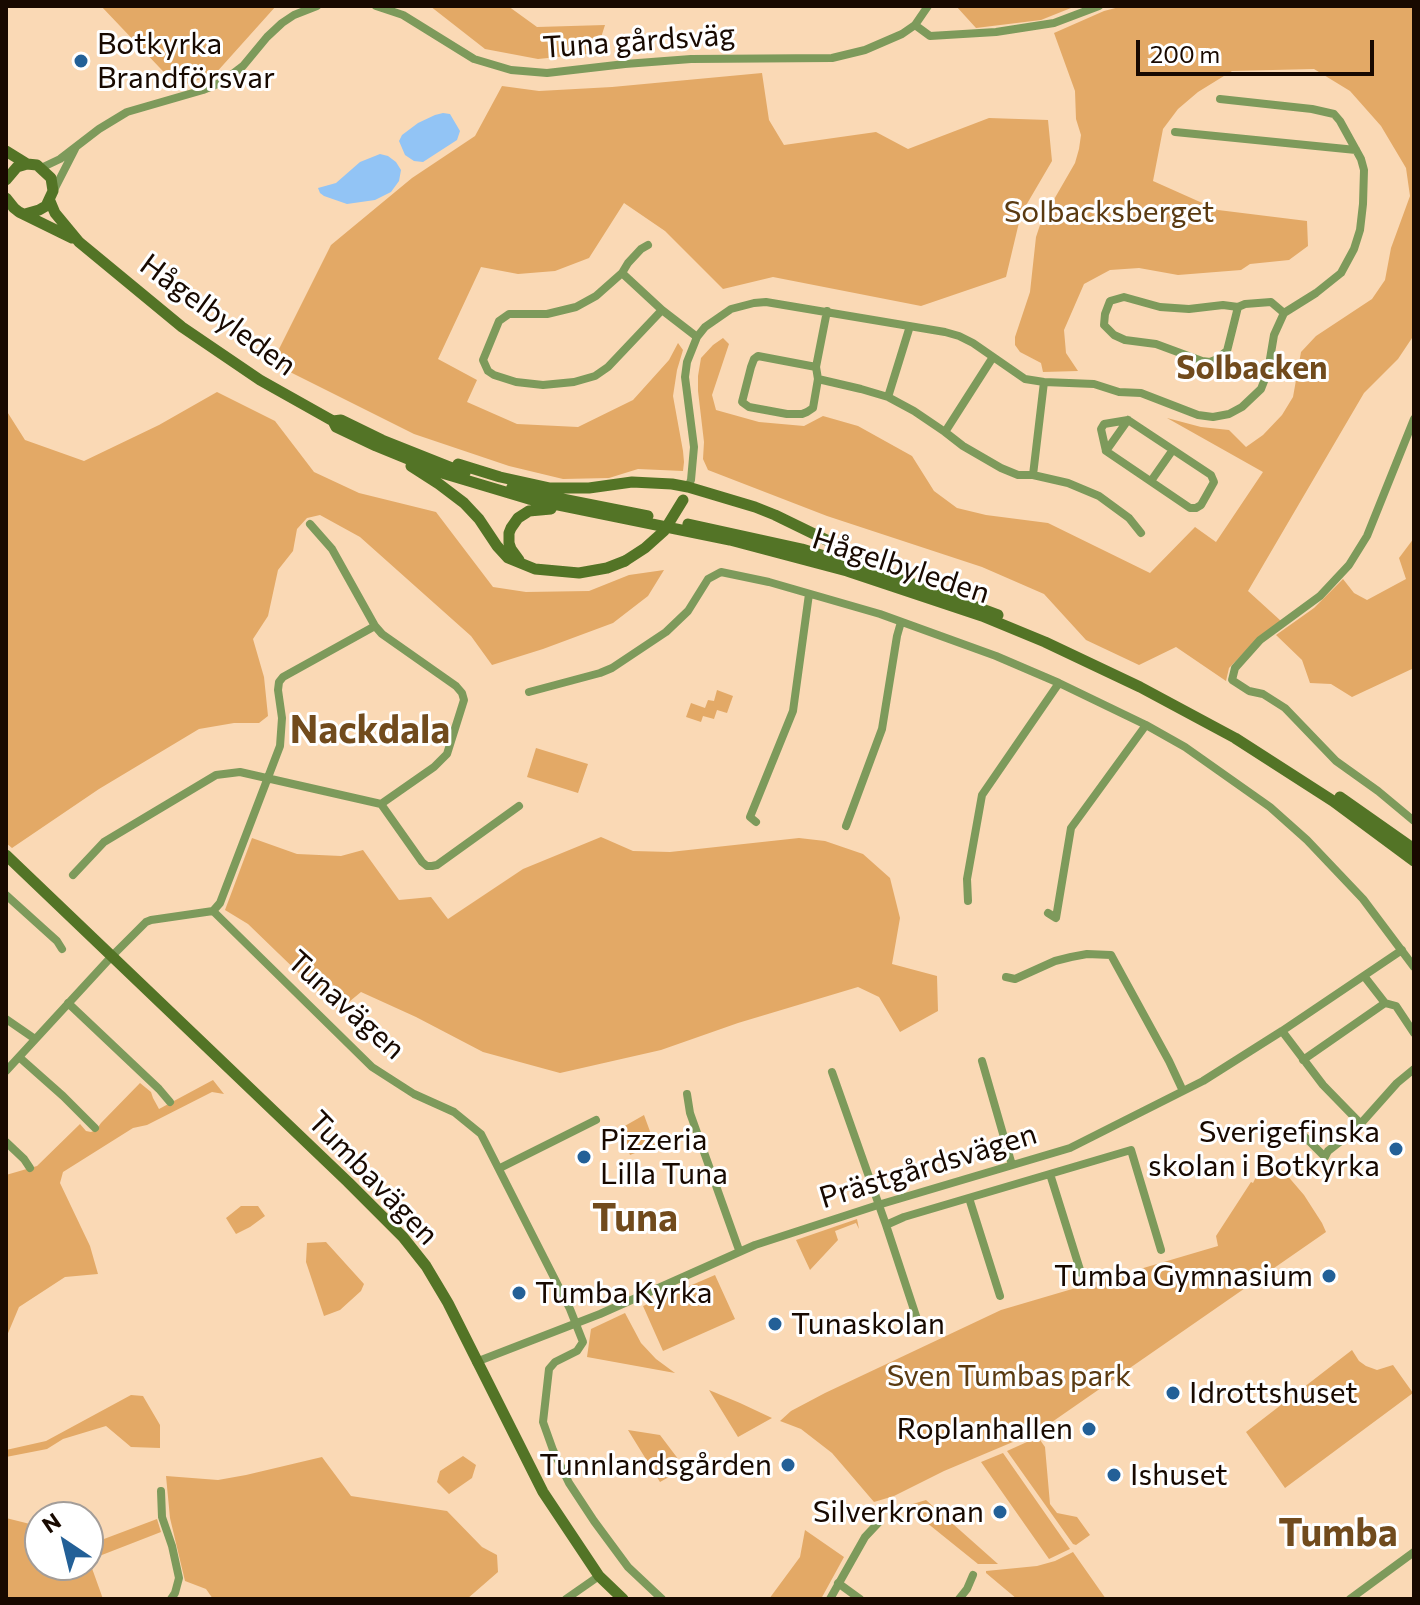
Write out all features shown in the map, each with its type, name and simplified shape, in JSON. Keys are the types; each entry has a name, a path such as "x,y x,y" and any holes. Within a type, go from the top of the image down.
{"main road":[{"path":"6,151 27,164"},
{"path":"6,179 17,167 27,164 41,168"},
{"name":"Hågelbyleden","path":"41,168 51,178 52,196 59,219 79,242 182,327 260,380 333,421 341,420 380,444 442,473 529,499 730,540 847,571 982,616 1140,687 1235,738 1333,801 1414,861"},
{"path":"6,169 6,179"},
{"path":"13,207 39,210 46,206 52,196"},
{"name":"Hågelbyleden","path":"13,207 79,242"},
{"path":"380,444 453,494 479,519 508,558 546,571 579,573 625,561 664,531 688,487"},
{"path":"380,444 550,488 589,488 632,482 688,487 775,515 920,586"},
{"name":"Hågelbyleden","path":"380,444 542,495 802,549 984,609 1047,635 1192,706 1337,795 1414,849"},
{"path":"526,565 514,555 509,543 511,528 521,515 544,509 599,514"},
{"name":"Tumbavägen","path":"6,855 403,1237 423,1262 448,1303 543,1492 599,1576 623,1599"}],"street":[{"path":"41,168 51,165 127,112 222,82 243,66 282,23 317,6"},
{"name":"Tuna gårdsväg","path":"376,6 403,15 474,59 498,67 547,73 691,59 832,58 878,46 902,34 915,25 928,6"},
{"path":"915,25 930,36 996,32 1054,23 1099,6"},
{"path":"688,487 694,447 685,377 687,362 697,337 711,321 743,305 766,302 959,336 1025,379 1094,384 1119,392 1141,393 1198,415 1213,417 1242,407 1261,389 1268,371 1274,335 1284,313 1341,273 1354,249 1362,218 1364,170 1337,117 1327,111 1220,99"},
{"path":"1175,132 1356,150"},
{"path":"52,196 77,146"},
{"path":"648,245 596,296 576,307 547,314 509,314 499,321 483,360 488,371 516,382 543,385 574,382 595,376 616,359 662,310"},
{"path":"622,273 697,337"},
{"path":"1238,307 1227,351 1210,362 1156,344 1125,340 1111,334 1104,325 1110,301 1124,297 1160,307 1189,309 1271,302 1284,313"},
{"path":"816,367 758,356 751,367 742,402 749,407 787,414 802,414 813,408 818,379 816,367 827,311"},
{"path":"888,397 910,326"},
{"path":"945,432 993,357"},
{"path":"818,379 888,397 996,466 1018,475 1033,475 1076,486 1099,496 1129,518 1141,533"},
{"path":"1033,475 1044,382"},
{"path":"1414,419 1367,536 1349,565 1320,596 1260,640 1235,668 1232,680 1285,708 1336,761 1414,821"},
{"path":"1106,451 1128,420"},
{"path":"1128,420 1211,475 1214,482 1201,505 1190,508 1106,451 1101,429 1104,424 1128,420"},
{"path":"1151,481 1172,451"},
{"path":"310,524 332,549 382,634 456,686 464,697 447,754 434,767 381,804"},
{"path":"529,692 612,668 681,619 712,575 721,572 769,582 880,614 983,651 1059,683 1185,747 1270,807 1307,840 1363,899 1414,967"},
{"path":"756,822 750,817 793,711 809,594"},
{"path":"846,826 882,729 901,622"},
{"path":"6,1071 146,922 213,911 220,903 280,746 282,718 279,682 375,626"},
{"path":"968,901 967,879 982,795 1059,683"},
{"path":"1048,913 1056,918 1071,828 1146,725"},
{"path":"73,875 104,842 216,775 240,772 381,804 427,866 437,865 519,806"},
{"path":"6,895 62,949"},
{"name":"Tunavägen","path":"213,911 372,1067 414,1094 454,1112 477,1129 500,1168 576,1324"},
{"name":"Prästgårdsvägen","path":"476,1362 576,1324 739,1250 1070,1148 1203,1081 1402,950"},
{"path":"1006,977 1015,979 1071,957 1111,955 1183,1091"},
{"path":"1364,976 1385,1003 1396,1006 1414,1033"},
{"path":"68,1003 170,1102"},
{"path":"1303,1060 1385,1003"},
{"path":"6,1019 35,1039"},
{"path":"1282,1031 1323,1085 1360,1123"},
{"path":"19,1057 95,1128"},
{"path":"982,1061 1012,1165"},
{"path":"1304,1136 1325,1157 1414,1069"},
{"path":"832,1072 886,1225 918,1328"},
{"path":"687,1094 690,1113 739,1250"},
{"path":"500,1168 596,1120"},
{"path":"6,1142 30,1168"},
{"path":"886,1225 1131,1150 1161,1250"},
{"path":"1050,1174 1081,1273"},
{"path":"969,1198 1000,1296"},
{"path":"576,1324 582,1345 549,1369 543,1422 569,1483 590,1515 628,1567 662,1599"},
{"path":"161,1491 162,1517 179,1578 171,1599"},
{"path":"830,1599 865,1537 880,1521"},
{"path":"1350,1599 1414,1552"},
{"path":"959,1599 973,1575"},
{"path":"566,1599 599,1576"},
{"path":"838,1583 860,1599"}],"green space":[{"path":"101,6 276,6 215,74 178,87"},
{"path":"430,6 508,6 537,27 605,25 596,53 538,59 485,49"},
{"path":"956,6 1076,6 1041,20 976,28"},
{"name":"Solbacksberget","path":"1123,6 1414,6 1414,335 1398,359 1364,393 1248,591 1281,621 1260,636 1229,668 1226,681 1176,647 1139,665 1086,640 1044,594 982,567 827,516 708,470 703,459 698,376 701,358 723,338 729,344 712,395 716,410 759,422 804,426 823,416 858,426 912,456 934,491 957,508 1048,523 1150,573 1195,527 1216,542 1263,472 1167,418 1229,430 1246,447 1263,435 1282,415 1293,397 1301,352 1316,336 1372,299 1385,280 1391,248 1410,196 1406,168 1381,126 1350,91 1314,69 1232,71 1198,92 1178,109 1163,129 1153,181 1218,210 1307,221 1308,246 1289,260 1250,264 1241,270 1178,275 1139,268 1110,270 1084,284 1064,330 1066,353 1078,371 1043,372 1041,363 1020,352 1015,345 1015,337 1030,292 1036,237 1041,222 1075,163 1081,135 1076,119 1075,91 1054,33"},
{"path":"762,73 769,120 784,145 876,132 908,149 989,118 1048,120 1052,161 1021,214 1006,277 921,306 773,277 723,289 665,231 624,203 589,258 555,271 518,274 481,267 438,359 477,380 467,402 517,424 578,427 633,400 669,360 678,343 683,350 673,396 683,451 683,471 638,469 609,478 563,479 509,466 414,434 272,363 331,245 412,178 475,136 502,86 539,91"},
{"path":"217,392 275,421 314,472 359,493 436,512 493,587 526,592 589,591 629,575 664,570 648,596 613,623 492,665 471,636 360,537 320,515 307,518 297,529 293,551 278,570 268,616 253,639 264,677 268,716 259,723 234,723 199,729 99,789 12,848 6,843 6,410 25,440 84,461 159,425"},
{"path":"1414,538 1414,668 1352,697 1331,684 1310,683 1302,660 1276,635 1314,608 1343,579 1354,593 1367,600 1406,579 1399,558"},
{"path":"717,690 733,696 727,713 717,710 714,719 703,716 701,722 686,717 691,703 705,708 708,700 714,701"},
{"path":"536,748 588,764 578,793 527,777"},
{"path":"601,837 633,851 670,852 799,838 825,841 863,854 890,878 900,918 892,964 937,976 938,1011 900,1032 879,997 858,987 661,1050 560,1073 483,1052 361,992 338,1011 248,924 225,910 252,838 297,854 341,856 363,850 399,900 431,897 448,919 523,869"},
{"path":"213,1080 224,1094 212,1092 147,1125 133,1128 63,1172 60,1183 90,1246 98,1274 65,1277 19,1307 6,1338 6,1175 37,1166 80,1124 86,1131 96,1130 140,1083 151,1092 159,1109"},
{"path":"644,1115 655,1145 630,1155 620,1131"},
{"name":"Sven Tumbas park","path":"1268,1153 1304,1195 1326,1232 1039,1431 874,1502 832,1453 801,1429 780,1421 791,1411 825,1393 1001,1310 1218,1246 1216,1236 1253,1183"},
{"path":"241,1206 258,1206 265,1216 236,1234 226,1218"},
{"path":"857,1219 859,1229 856,1223 835,1231 838,1240 810,1270 796,1240"},
{"path":"326,1242 364,1284 361,1291 340,1310 324,1316 306,1262 307,1243"},
{"path":"715,1275 735,1319 663,1351 643,1306"},
{"path":"625,1313 641,1343 675,1373 587,1357 591,1329"},
{"path":"1352,1350 1366,1366 1377,1370 1393,1365 1413,1393 1285,1488 1246,1432"},
{"path":"709,1390 740,1403 772,1418 738,1437"},
{"path":"131,1395 143,1396 160,1425 160,1448 131,1447 106,1426 63,1439 47,1449 6,1457 6,1450 46,1441"},
{"path":"628,1430 660,1435 685,1468 660,1482"},
{"path":"1038,1437 1045,1447 1050,1504 1057,1513 1077,1517 1090,1535 1076,1545 1007,1451"},
{"path":"1003,1453 1070,1549 1049,1559 981,1462"},
{"path":"463,1456 476,1465 472,1478 449,1494 437,1482 440,1471"},
{"path":"322,1457 351,1496 447,1511 482,1547 497,1555 498,1572 467,1599 213,1599 206,1589 185,1581 170,1518 166,1476 218,1480"},
{"path":"926,1500 998,1564 978,1564 906,1506"},
{"path":"6,1518 24,1522 24,1581 97,1581 103,1599 6,1599"},
{"path":"157,1519 161,1532 104,1554 104,1539"},
{"path":"805,1530 844,1557 821,1599 769,1599 800,1557"},
{"path":"1073,1552 1106,1599 1017,1599 986,1573 1037,1566"}],"water":[{"path":"443,113 450,114 460,131 457,140 423,162 405,155 399,141 402,135 418,123"},
{"path":"380,154 396,162 401,170 399,181 391,192 375,200 347,204 320,193 318,188 336,183 360,162"}],"place":[{"name":"Botkyrka Brandförsvar","path":"81,61"},
{"name":"Sverigefinska skolan i Botkyrka","path":"1396,1149"},
{"name":"Pizzeria Lilla Tuna","path":"584,1157"},
{"name":"Tumba Gymnasium","path":"1329,1276"},
{"name":"Tumba Kyrka","path":"519,1293"},
{"name":"Tunaskolan","path":"775,1324"},
{"name":"Idrottshuset","path":"1173,1393"},
{"name":"Roplanhallen","path":"1089,1429"},
{"name":"Tunnlandsgården","path":"788,1465"},
{"name":"Ishuset","path":"1114,1475"},
{"name":"Silverkronan","path":"1000,1512"}],"district":[{"name":"Solbacken","path":"1252,368"},
{"name":"Nackdala","path":"370,730"},
{"name":"Tuna","path":"635,1218"},
{"name":"Tumba","path":"1338,1533"}]}
